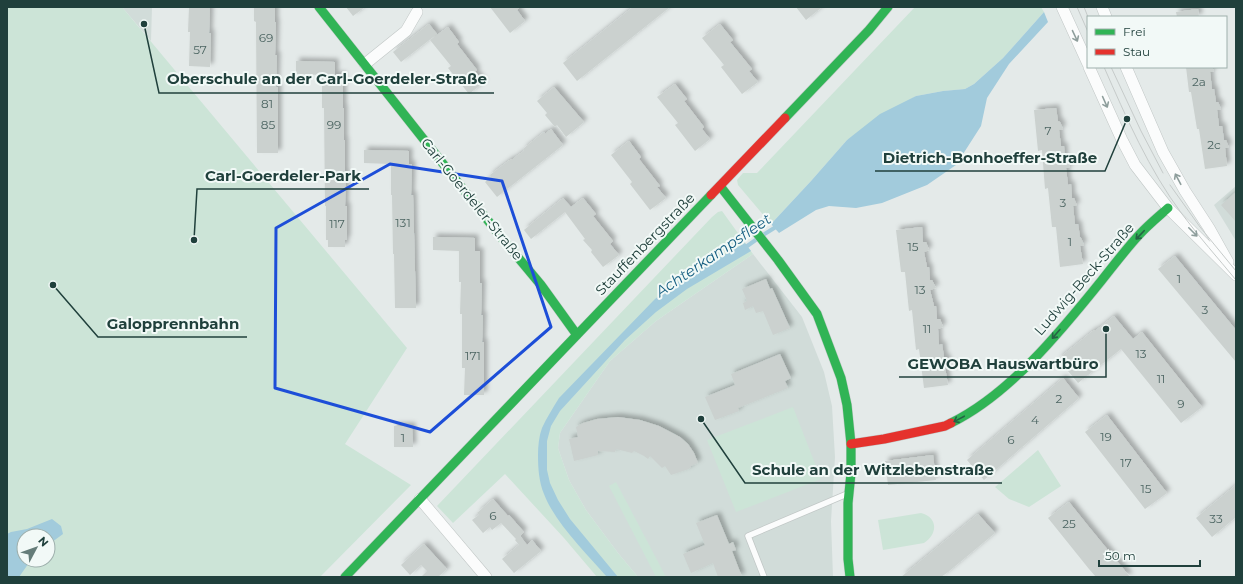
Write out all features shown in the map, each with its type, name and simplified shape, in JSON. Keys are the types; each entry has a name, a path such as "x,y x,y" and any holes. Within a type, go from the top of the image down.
{"street":[{"name":"Carl-Goerdeler-Straße","path":"320,7 501,237 541,285 577,335"},
{"name":"Stauffenbergstraße","path":"345,577 720,186 888,7"},
{"path":"1062,7 1087,62"},
{"path":"365,64 406,31 417,12"},
{"path":"1090,68 1122,140 1135,165 1168,208 1235,273"},
{"path":"1126,68 1164,152 1185,191 1209,228 1235,273"},
{"path":"720,186 817,314 841,378 847,405 851,444 848,559 850,577"},
{"name":"Ludwig-Beck-Straße","path":"851,444 884,439 945,426 965,416 993,396 1042,350 1086,300 1139,235 1168,208"},
{"path":"420,499 486,577"}],"lane":[{"path":"764,577 748,536 849,493"}],"highlighted area":[{"path":"390,164 502,181 551,327 430,432 275,388 276,228"}],"shaded area":[{"path":"122,7 152,7 151,41"},
{"path":"1236,186 1236,241 1214,205"},
{"path":"753,254 802,317 824,372 832,406 835,457 831,521 833,577 638,577 586,510 569,480 558,448 560,433 610,361 656,321"}],"green space":[{"path":"7,7 122,7 407,348 345,444 411,485 320,577 7,577"},
{"path":"915,7 1041,7 1044,12 1003,58 974,84 965,89 916,96 847,140 771,224 738,185 737,180 743,173 757,173"},
{"path":"722,211 753,254 656,321 610,361 560,433 558,448 569,480 586,510 638,577 597,577 564,538 505,474 453,523 437,506 712,217 718,212"},
{"path":"793,407 821,479 736,512 707,440"},
{"path":"1038,450 1061,486 1029,507 1009,499 995,487"},
{"path":"616,482 666,577 656,577 609,486"},
{"path":"921,513 931,518 933,522 934,531 929,539 924,543 883,550 878,520"}],"water":[{"path":"1044,12 1048,22 1009,64 987,98 981,126 956,165 927,185 882,203 856,208 829,206 816,210 779,233 771,224 847,140 880,114 916,96 965,89 974,84 1003,58"},
{"path":"745,243 751,251 687,289 656,312 625,340 560,411 551,426 547,441 547,470 550,483 558,500 570,519 618,577 607,577 563,527 544,494 540,480 538,460 539,441 542,428 559,398 655,299 676,283"},
{"path":"52,519 61,526 63,534 56,539 56,528 30,528"},
{"path":"16,531 16,568 25,568 19,577 7,577 7,534"}],"building":[{"path":"189,7 210,7 210,67 189,66"},
{"path":"254,7 275,7 275,55 277,55 276,87 278,87 278,153 257,153 256,22 254,21"},
{"path":"346,7 365,7 353,16"},
{"path":"490,7 518,7 519,8 517,10 525,21 510,33"},
{"path":"633,7 670,7 577,81 563,63"},
{"path":"796,7 822,7 806,20"},
{"path":"1198,9 1199,16 1177,16 1176,12"},
{"path":"429,24 437,34 401,62 393,52"},
{"path":"720,24 733,40 730,42 752,69 749,71 758,82 742,94 721,67 724,65 702,38"},
{"path":"448,27 459,42 457,44 477,70 475,72 483,83 469,94 448,68 451,66 430,40"},
{"path":"296,61 335,62 335,75 343,75 346,173 345,206 347,206 347,240 345,240 345,247 328,247 328,240 326,240 322,75 296,74"},
{"path":"1186,68 1212,68 1214,71 1210,72 1212,89 1214,89 1216,102 1218,102 1221,109 1217,110 1219,126 1222,126 1224,140 1226,140 1229,148 1225,148 1227,166 1205,169 1199,129 1197,129 1191,92 1189,92"},
{"path":"675,84 687,99 684,101 704,127 702,129 710,139 695,151 675,125 678,123 657,97"},
{"path":"554,87 584,122 566,137 557,125 555,127 545,115 547,113 537,101"},
{"path":"1056,108 1058,121 1063,129 1059,130 1061,146 1064,146 1065,160 1067,160 1070,168 1066,168 1068,185 1071,184 1072,198 1074,198 1077,206 1073,206 1075,224 1078,224 1080,237 1084,245 1080,246 1083,264 1060,267 1056,227 1052,227 1048,188 1045,189 1042,150 1038,151 1034,110"},
{"path":"551,129 563,145 497,197 485,182 491,177 490,175 524,151 523,149 544,132 545,134"},
{"path":"629,141 641,157 639,159 660,186 657,187 666,198 650,210 630,184 632,182 611,155"},
{"path":"364,150 409,151 409,164 412,164 411,195 413,195 416,308 395,308 391,164 364,163"},
{"path":"1236,192 1236,222 1221,205"},
{"path":"563,198 571,207 583,198 596,214 593,216 613,241 610,244 619,255 603,267 591,252 592,250 583,240 585,239 565,212 531,239 524,230"},
{"path":"922,227 923,242 926,242 929,250 924,252 927,267 929,267 930,280 932,280 936,288 930,290 934,306 936,306 937,319 940,319 943,327 938,329 939,345 942,344 944,357 946,357 949,366 945,367 948,385 924,388 919,349 916,350 912,310 909,311 905,272 901,272 896,230"},
{"path":"433,237 475,238 475,251 480,251 480,283 482,283 481,315 483,315 482,342 484,342 484,395 464,395 465,368 462,368 462,314 460,314 461,282 459,282 459,251 433,250"},
{"path":"1175,256 1236,330 1236,362 1158,269"},
{"path":"766,279 770,289 772,288 790,328 773,335 763,311 756,313 753,306 745,310 743,303 747,301 742,289"},
{"path":"1114,316 1133,339 1142,332 1202,407 1181,423 1121,349 1078,383 1058,359"},
{"path":"780,354 791,378 785,381 788,388 738,408 739,411 715,420 705,397 735,385 731,374"},
{"path":"1063,378 1079,398 984,480 967,460"},
{"path":"1107,415 1167,493 1145,509 1085,432"},
{"path":"618,417 640,420 659,426 680,437 688,444 698,463 691,466 689,469 671,475 665,466 662,468 650,456 648,459 634,451 632,453 616,449 615,452 598,451 598,455 574,461 569,439 578,437 576,427 583,423 597,419"},
{"path":"394,426 412,426 413,447 394,447"},
{"path":"933,455 936,480 888,485 885,461"},
{"path":"1236,485 1236,517 1212,537 1196,518"},
{"path":"493,499 524,532 520,536 527,545 532,540 541,551 514,573 502,559 519,545 515,540 516,539 501,523 492,530 490,527 483,533 472,520 479,515 477,513"},
{"path":"1069,502 1130,577 1096,577 1089,569 1048,518"},
{"path":"978,514 995,533 948,572 941,577 901,577"},
{"path":"717,515 729,544 733,542 736,550 732,551 742,577 718,577 713,563 691,573 683,554 705,545 696,523"},
{"path":"424,544 447,569 438,577 421,577 427,571 421,565 410,575 401,565"}],"waterway":[{"name":"Achterkampsfleet","path":"763,235 779,225"},
{"name":"Achterkampsfleet","path":"743,249 757,239"}],"tram line":[{"path":"1077,7 1087,30"},
{"path":"1084,7 1088,16"},
{"path":"1104,68 1130,124 1159,180 1188,223 1236,280"},
{"path":"1111,68 1141,131 1163,173"},
{"path":"1170,185 1200,227 1236,271"}],"traffic: fast":[{"path":"319,7 501,237 541,285 577,335"},
{"path":"785,118 869,30 888,7"},
{"path":"720,186 778,260 817,314 841,378 847,405 851,444 851,473 848,503 848,559 850,577"},
{"path":"345,577 711,195"},
{"path":"951,423 973,411 994,396 1033,360 1069,320 1134,240 1168,208"}],"traffic: jam":[{"path":"711,195 785,118"},
{"path":"851,444 884,439 945,426 951,423"}],"place":[{"name":"Oberschule an der Carl-Goerdeler-Straße","path":"144,24"},
{"name":"Dietrich-Bonhoeffer-Straße","path":"1127,119"},
{"name":"Carl-Goerdeler-Park","path":"194,240"},
{"name":"Galopprennbahn","path":"53,285"},
{"name":"GEWOBA Hauswartbüro","path":"1106,329"},
{"name":"Schule an der Witzlebenstraße","path":"701,419"}]}
